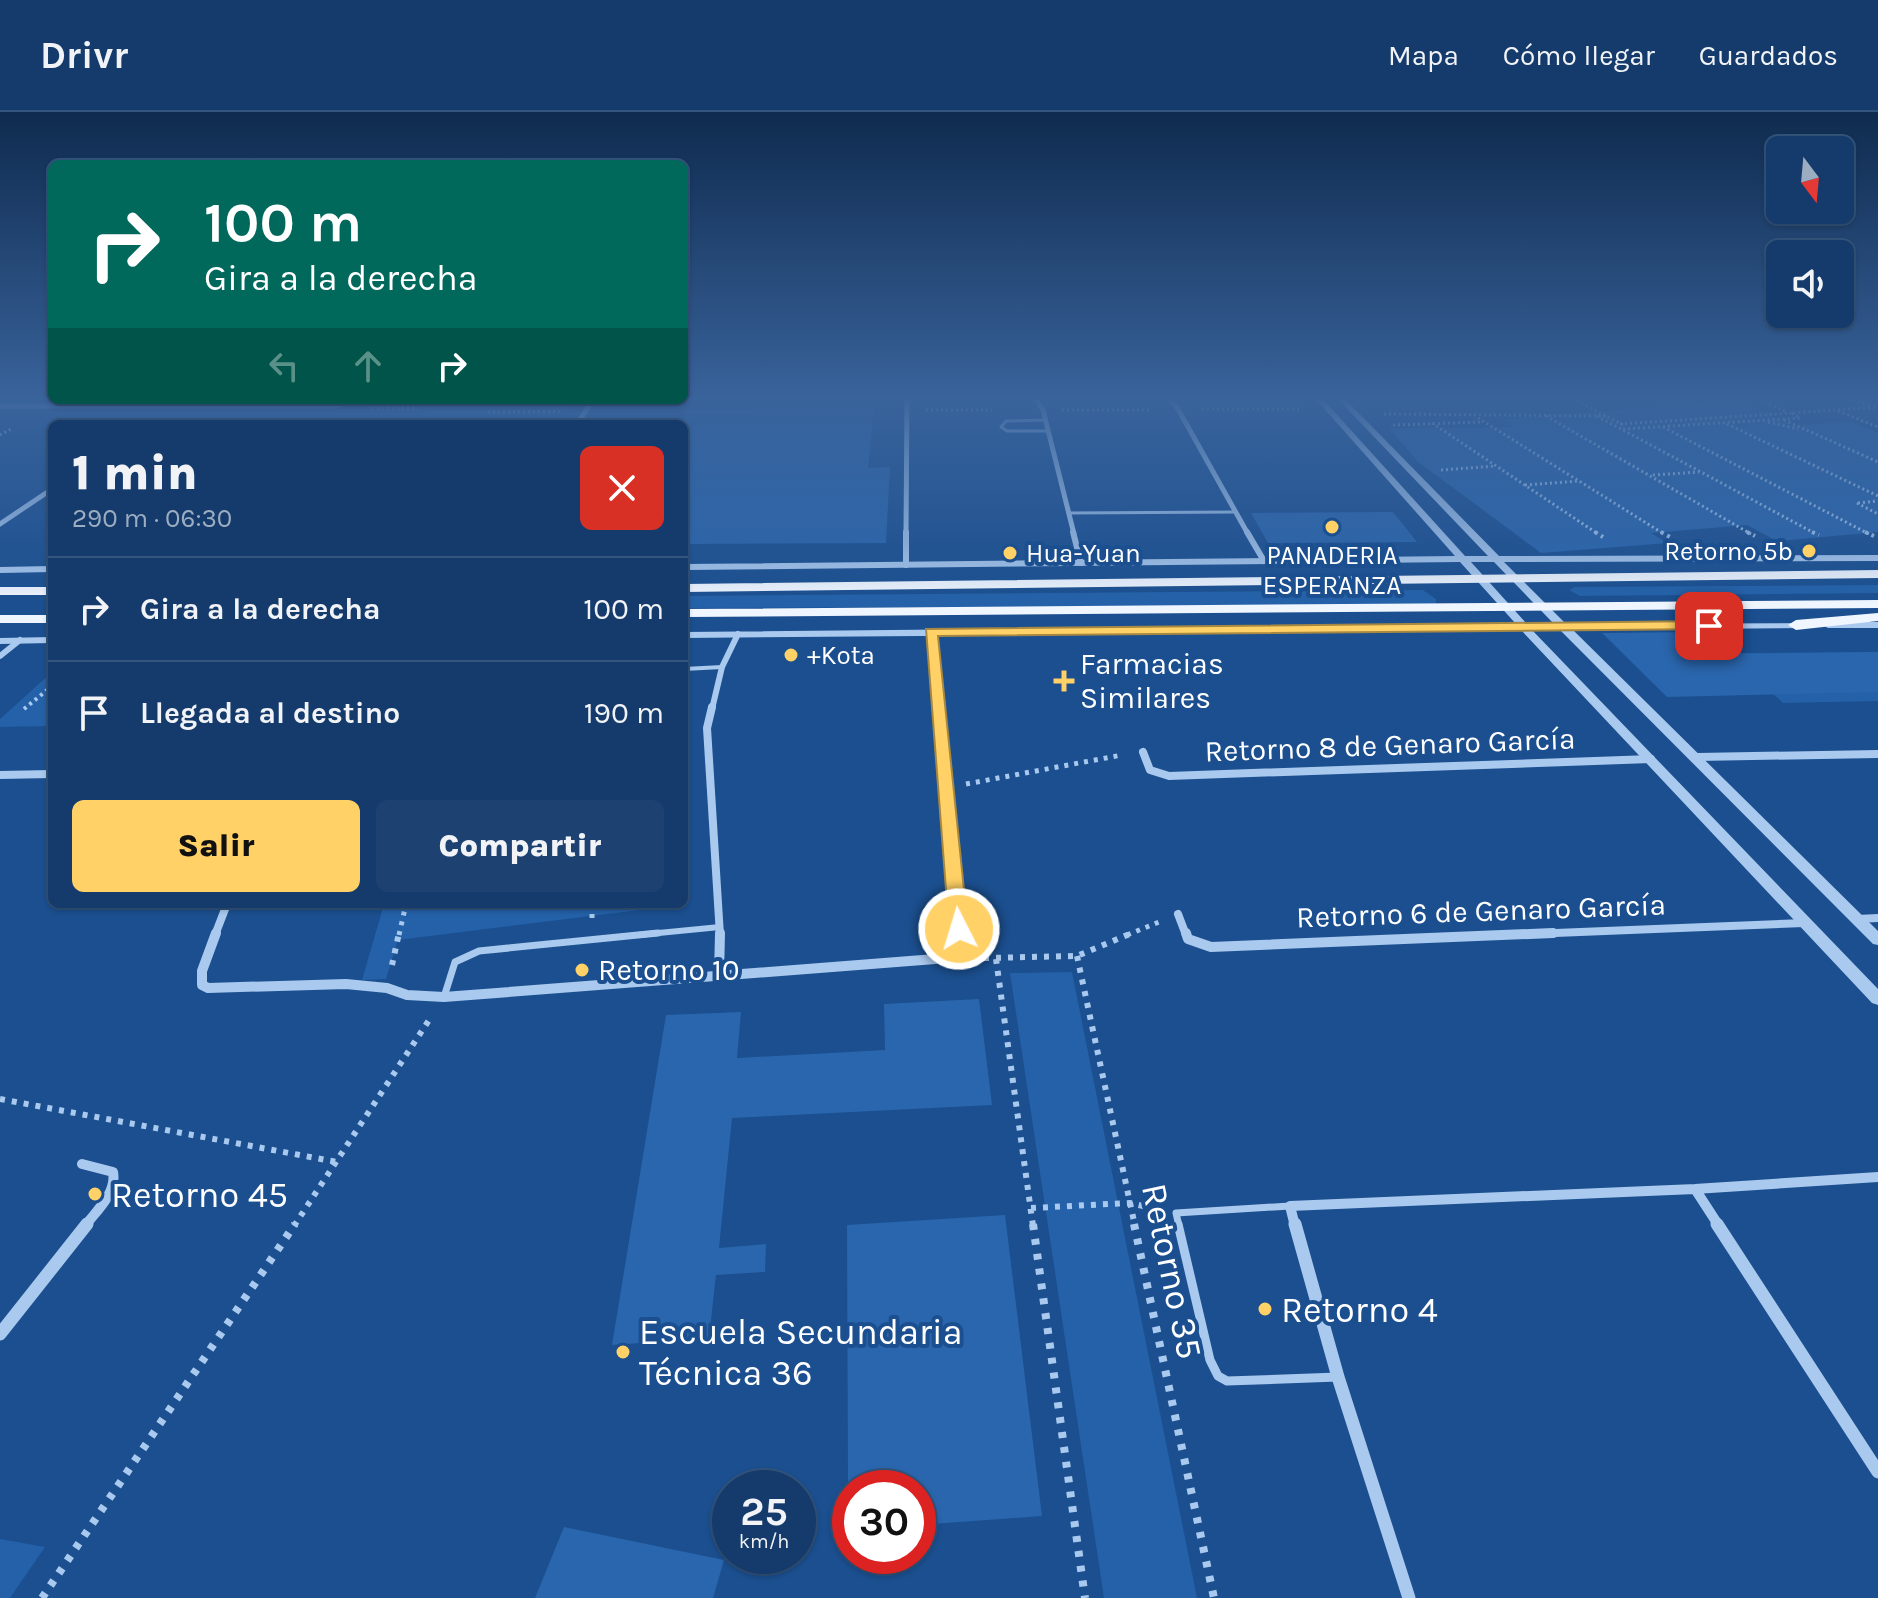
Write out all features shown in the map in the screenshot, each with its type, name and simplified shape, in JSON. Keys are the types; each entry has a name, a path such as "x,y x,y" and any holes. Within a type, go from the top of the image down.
{"main road":[{"path":"688,588 1878,574"},
{"path":"688,578 780,587"},
{"path":"0,591 48,591"},
{"path":"688,613 1878,604"},
{"path":"1796,625 1878,617"},
{"path":"0,619 48,619"}],"street":[{"path":"906,465 906,565"},
{"path":"1056,465 1081,563"},
{"path":"1209,465 1264,561"},
{"path":"1379,465 1524,627 1653,759 1878,999"},
{"path":"1404,465 1878,940"},
{"path":"0,524 48,492"},
{"path":"688,567 1496,558 1878,558"},
{"path":"0,570 48,569"},
{"path":"688,635 1878,625"},
{"path":"226,908 202,971 202,985 208,988 346,984 387,988 407,995 444,997 961,957 931,632"},
{"path":"719,975 720,927 707,728 722,667 738,634"},
{"path":"0,656 20,640"},
{"path":"0,641 48,640"},
{"name":"Retorno 8 de Genaro García","path":"1143,752 1150,770 1169,776 1653,759"},
{"path":"1697,757 1878,754"},
{"path":"0,775 48,774"},
{"name":"Retorno 6 de Genaro García","path":"1178,914 1188,939 1211,947 1804,923"},
{"path":"1856,919 1878,918"},
{"path":"0,1334 109,1195 115,1182 113,1172 82,1164"},
{"path":"1409,1598 1338,1377 1290,1206 1695,1189 1878,1177"},
{"path":"1695,1189 1878,1472"}],"lane":[{"path":"1068,513 1235,512"},
{"path":"688,669 722,667"},
{"path":"444,997 455,962 479,951 720,927"},
{"path":"1290,1206 1176,1213 1210,1360 1218,1376 1236,1381 1338,1377"}],"path":[{"path":"1554,465 1709,559"},
{"path":"1633,465 1760,539"},
{"path":"1688,465 1830,541"},
{"path":"1736,465 1875,537"},
{"path":"1812,465 1878,498"},
{"path":"1410,472 1496,466 1634,558"},
{"path":"1652,476 1700,472"},
{"path":"1524,485 1579,481"},
{"path":"1878,498 1857,503 1878,514"},
{"path":"24,709 48,689"},
{"path":"946,787 1143,752"},
{"path":"387,988 405,908"},
{"path":"961,957 1077,956 1178,914"},
{"name":"Retorno 35","path":"1077,956 1214,1598"},
{"path":"996,959 1085,1598"},
{"path":"42,1598 337,1162 444,997"},
{"path":"0,1099 337,1162"},
{"path":"1031,1208 1130,1203 1176,1213"}],"shaded area":[{"path":"1878,585 1878,593 1580,596 1569,590 1574,587"},
{"path":"1423,590 1436,599 1436,605 688,608 688,596"},
{"path":"1878,652 1878,701 1783,703 1727,653"},
{"path":"48,676 48,726 0,727 0,719"},
{"path":"383,908 656,908 398,940 386,979 362,980"},
{"path":"1072,972 1197,1598 1104,1598 1010,973"},
{"path":"0,1539 45,1547 10,1598 0,1598"}],"building":[{"path":"688,465 890,467 886,543 688,544"},
{"path":"1423,465 1878,465 1878,532 1777,541 1747,525 1651,533 1667,543 1541,553"},
{"name":"PANADERIA ESPERANZA","path":"1393,512 1417,542 1268,543 1251,513"},
{"path":"1696,632 1721,654 1878,652 1878,692 1667,697 1602,633"},
{"path":"979,999 992,1105 732,1118 719,1248 766,1244 765,1272 716,1275 709,1338 612,1345 666,1015 741,1012 737,1058 885,1050 884,1004"},
{"path":"1005,1215 1042,1516 936,1524 936,1470 848,1470 847,1225"},
{"path":"564,1527 712,1558 712,1574 720,1574 713,1598 535,1598"}],"place":[{"name":"PANADERIA ESPERANZA","path":"1332,527"},
{"name":"Retorno 5b","path":"1809,551"},
{"name":"Hua-Yuan","path":"1010,553"},
{"name":"+Kota","path":"791,655"},
{"name":"Farmacias Similares","path":"1064,681"},
{"name":"Retorno 10","path":"582,970"},
{"name":"Retorno 45","path":"95,1194"},
{"name":"Retorno 4","path":"1265,1309"},
{"name":"Escuela Secundaria Técnica 36","path":"623,1352"}],"route":[{"path":"959,929 931,632 1709,626"}]}
